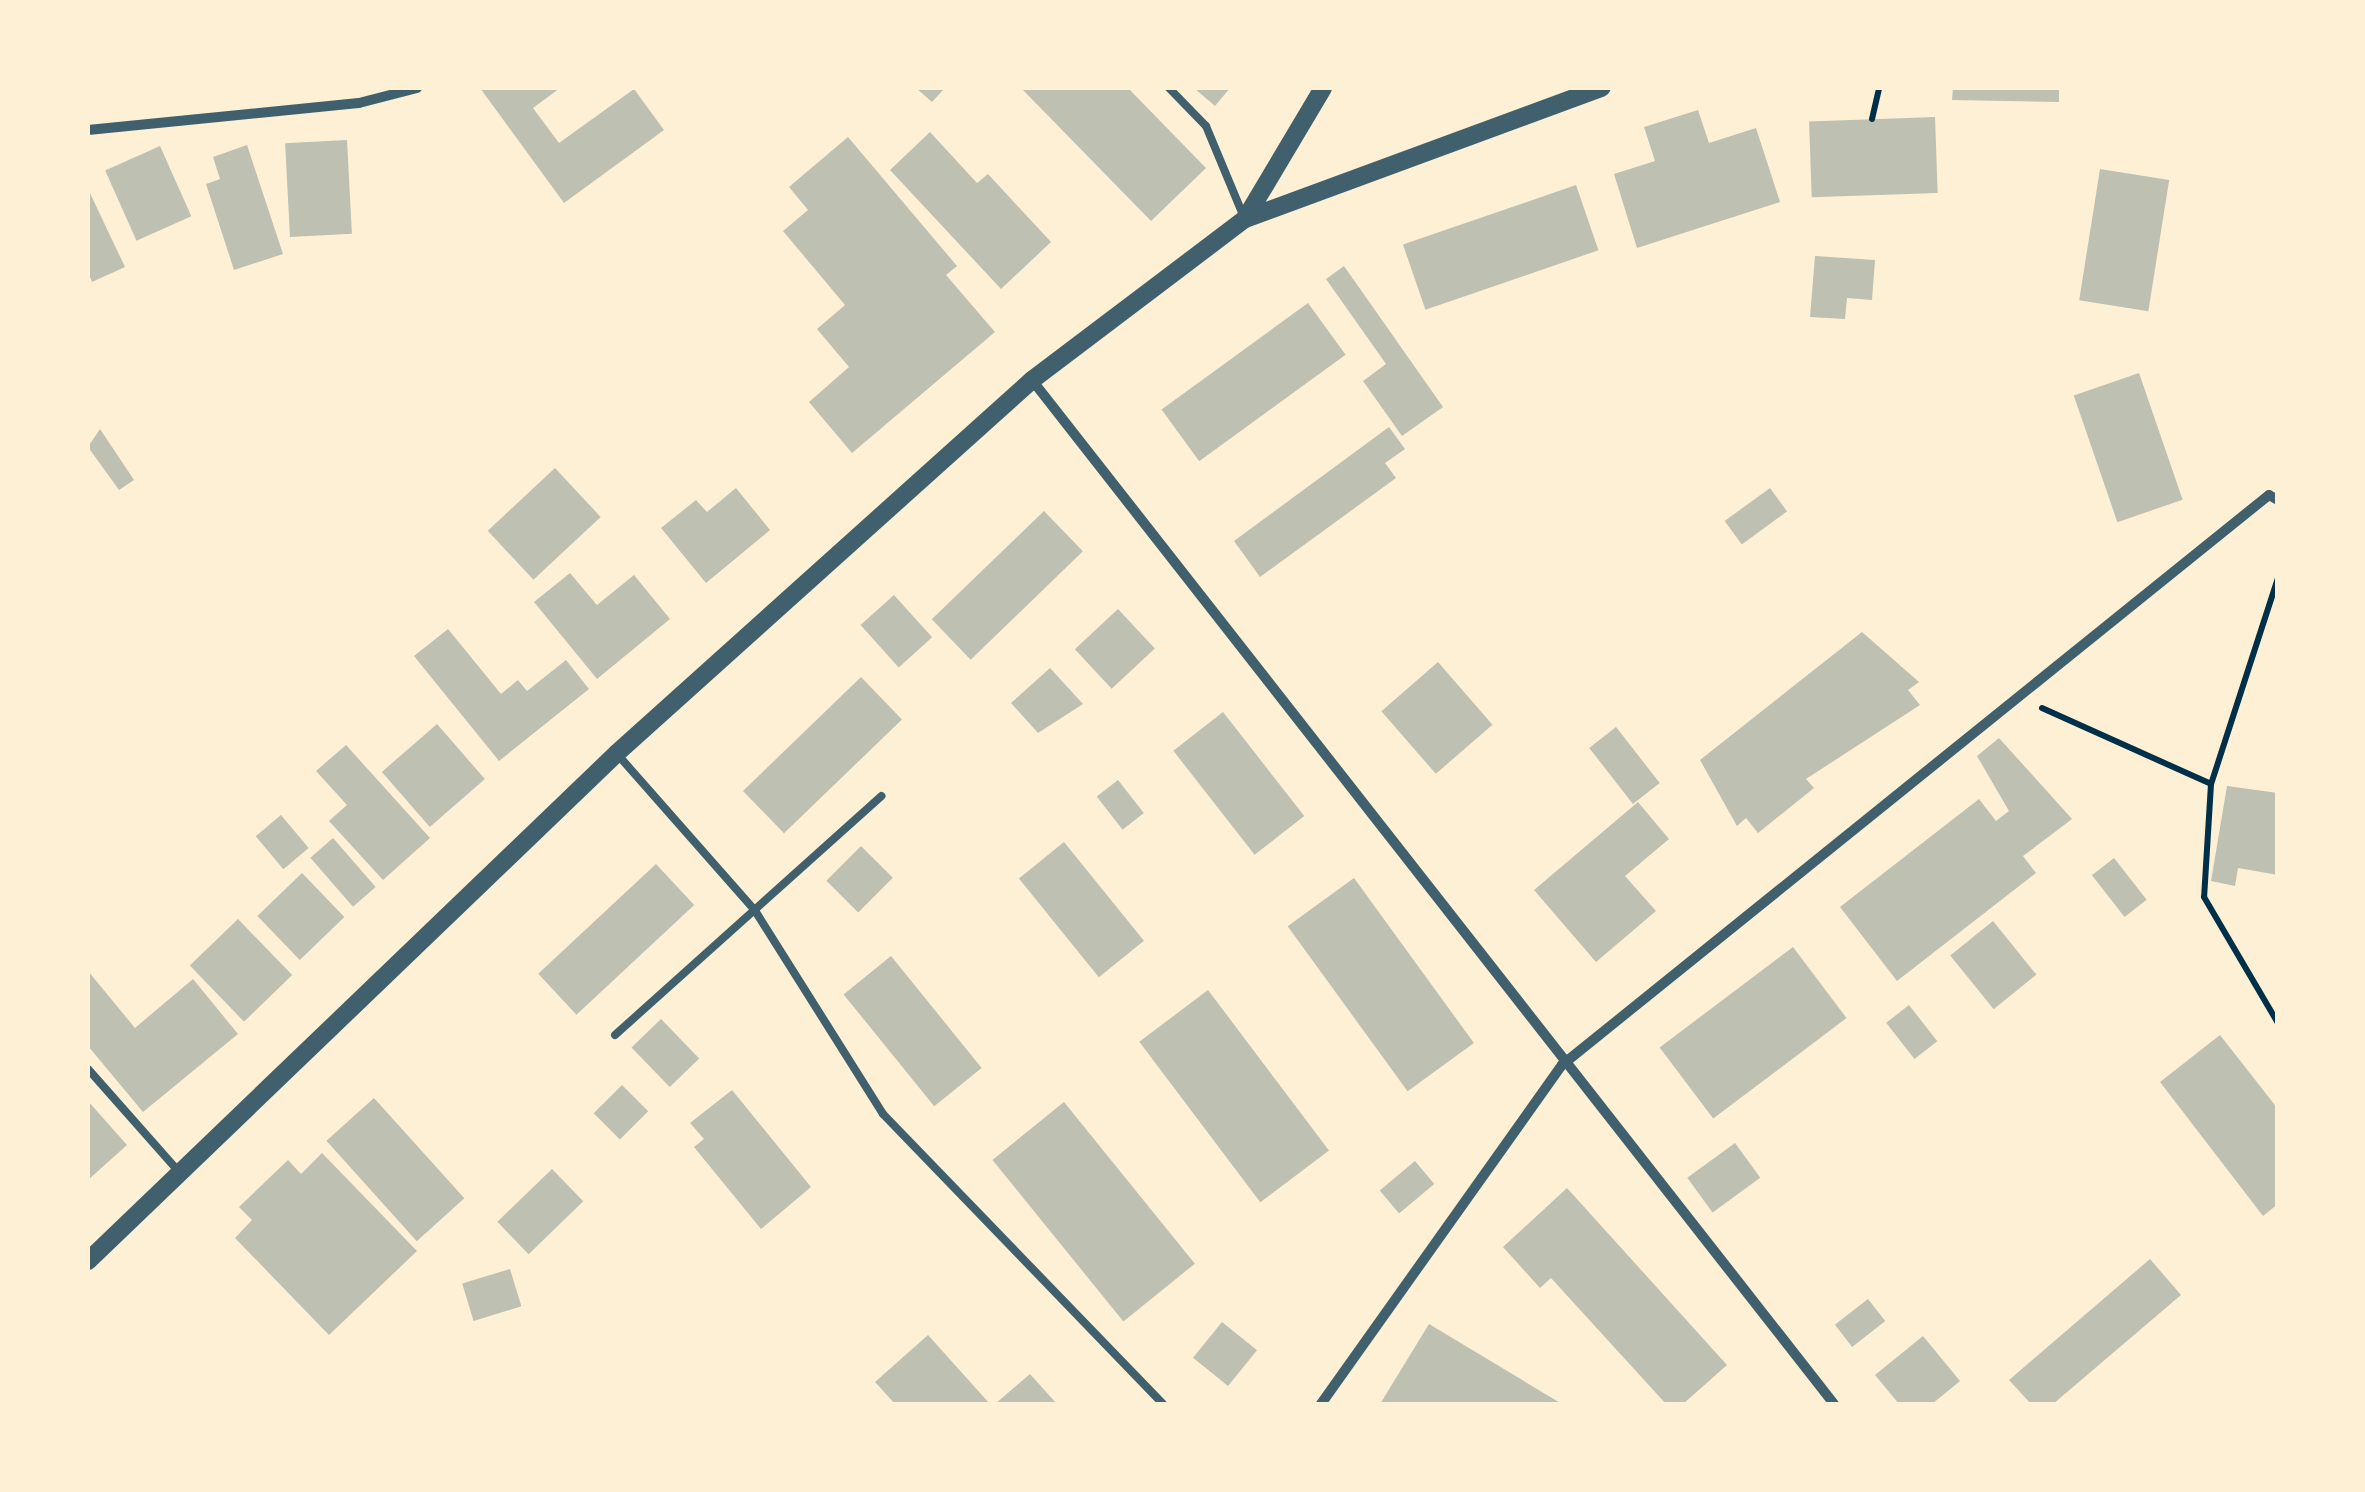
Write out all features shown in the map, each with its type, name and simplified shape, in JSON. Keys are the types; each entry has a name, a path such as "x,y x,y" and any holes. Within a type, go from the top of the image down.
{"street":[{"path":"88,130 360,102 417,88"},
{"path":"1245,219 1323,88"},
{"path":"88,1261 617,754 1032,380 1245,219 1602,88"},
{"path":"1032,380 1562,1065 1834,1404"},
{"path":"1321,1404 1562,1065 2269,495 2278,500"}],"lane":[{"path":"1169,88 1206,126 1245,219"},
{"path":"617,754 754,909 883,1114 1163,1404"},
{"path":"615,1035 881,796"},
{"path":"88,1069 180,1173"}],"path":[{"path":"1872,119 1879,88"},
{"path":"2278,578 2210,784 2204,898 2278,1023"},
{"path":"2018,697 2210,784"}],"building":[{"path":"480,88 560,88 533,108 559,143 634,89 664,130 564,203"},
{"path":"916,88 945,88 932,102"},
{"path":"1021,88 1128,88 1206,168 1151,221"},
{"path":"1194,88 1230,88 1215,106"},
{"path":"1953,88 2059,88 2059,102 1952,100"},
{"path":"1698,110 1709,143 1756,128 1780,202 1637,248 1614,174 1655,161 1644,127"},
{"path":"1935,117 1938,193 1812,197 1809,121"},
{"path":"930,132 977,183 988,174 1051,242 1001,289 890,170"},
{"path":"848,137 957,266 946,275 995,332 852,453 809,402 849,367 817,329 845,305 783,231 808,210 789,187"},
{"path":"347,140 352,234 290,237 285,143"},
{"path":"247,145 283,254 234,270 206,184 220,179 213,157"},
{"path":"160,146 191,216 137,241 105,170"},
{"path":"2100,169 2169,180 2148,311 2079,300"},
{"path":"1576,185 1598,250 1425,310 1403,245"},
{"path":"88,189 125,267 92,282 88,272"},
{"path":"1815,256 1875,260 1872,300 1847,298 1845,319 1810,317"},
{"path":"1344,266 1443,407 1402,436 1363,381 1386,364 1326,279"},
{"path":"1308,303 1346,355 1199,461 1162,409"},
{"path":"2139,373 2183,500 2117,522 2074,395"},
{"path":"1389,427 1405,449 1385,463 1396,478 1260,577 1234,541"},
{"path":"100,429 134,480 119,490 88,447"},
{"path":"555,468 601,517 533,580 488,531"},
{"path":"736,488 770,530 706,583 661,528 696,500 707,512"},
{"path":"1770,488 1787,511 1742,544 1725,521"},
{"path":"1044,511 1083,551 971,660 932,619"},
{"path":"570,573 597,605 634,575 670,619 597,679 534,602"},
{"path":"894,595 932,637 899,667 861,625"},
{"path":"1118,609 1155,648 1112,689 1075,649"},
{"path":"448,629 501,694 518,680 527,691 566,660 589,689 499,761 414,656"},
{"path":"1862,632 1919,682 1908,690 1920,705 1806,779 1814,788 1758,833 1746,818 1737,826 1700,760"},
{"path":"1438,662 1492,725 1436,774 1381,711"},
{"path":"1050,668 1083,704 1038,733 1011,703"},
{"path":"861,677 902,719 784,833 743,791"},
{"path":"1223,712 1304,816 1255,855 1173,751"},
{"path":"437,724 485,779 430,827 382,772"},
{"path":"1616,727 1660,783 1633,804 1589,748"},
{"path":"1999,738 2072,819 2023,856 2036,873 1897,981 1840,907 1979,799 1996,821 2009,811 1977,756"},
{"path":"346,745 430,838 383,880 329,821 347,805 316,771"},
{"path":"1118,780 1144,813 1123,830 1097,797"},
{"path":"2227,786 2278,793 2278,875 2238,868 2235,886 2211,881"},
{"path":"1638,802 1669,839 1625,876 1656,911 1596,962 1534,890"},
{"path":"281,815 309,848 283,869 256,836"},
{"path":"333,838 376,887 353,907 310,858"},
{"path":"1064,842 1144,941 1099,977 1019,879"},
{"path":"861,846 893,878 858,912 826,881"},
{"path":"2114,858 2147,900 2125,917 2092,875"},
{"path":"656,864 694,905 576,1015 538,974"},
{"path":"302,873 344,917 300,960 257,916"},
{"path":"1354,878 1474,1043 1408,1091 1288,926"},
{"path":"238,919 292,975 244,1022 190,966"},
{"path":"1993,921 2036,975 1994,1009 1950,956"},
{"path":"1793,947 1847,1018 1713,1119 1660,1048"},
{"path":"891,956 982,1068 934,1106 844,994"},
{"path":"88,971 135,1028 193,979 238,1034 143,1112 88,1046"},
{"path":"1208,990 1329,1151 1260,1202 1139,1042"},
{"path":"1909,1005 1937,1041 1914,1059 1886,1023"},
{"path":"661,1019 699,1059 670,1087 632,1047"},
{"path":"2220,1035 2278,1109 2278,1204 2263,1216 2160,1082"},
{"path":"622,1085 648,1111 620,1139 594,1113"},
{"path":"732,1090 811,1187 761,1229 694,1147 704,1139 690,1123"},
{"path":"374,1098 464,1198 417,1241 326,1141"},
{"path":"88,1101 127,1145 88,1180"},
{"path":"1064,1102 1195,1264 1123,1322 993,1160"},
{"path":"1735,1143 1760,1178 1713,1212 1687,1178"},
{"path":"322,1153 417,1251 329,1335 235,1238 252,1220 239,1207 288,1160 301,1174"},
{"path":"1415,1161 1434,1184 1399,1214 1380,1191"},
{"path":"552,1169 583,1201 529,1254 497,1222"},
{"path":"1567,1188 1727,1365 1683,1404 1666,1404 1551,1278 1540,1288 1503,1247"},
{"path":"2150,1259 2181,1295 2053,1404 2031,1404 2009,1380"},
{"path":"510,1269 521,1306 474,1321 462,1284"},
{"path":"1868,1299 1885,1321 1852,1347 1835,1325"},
{"path":"1222,1322 1257,1350 1228,1386 1193,1358"},
{"path":"1429,1324 1562,1404 1380,1404"},
{"path":"928,1335 990,1404 895,1404 875,1382"},
{"path":"1923,1336 1960,1381 1932,1404 1899,1404 1875,1375"},
{"path":"1030,1374 1057,1404 995,1404"}]}
